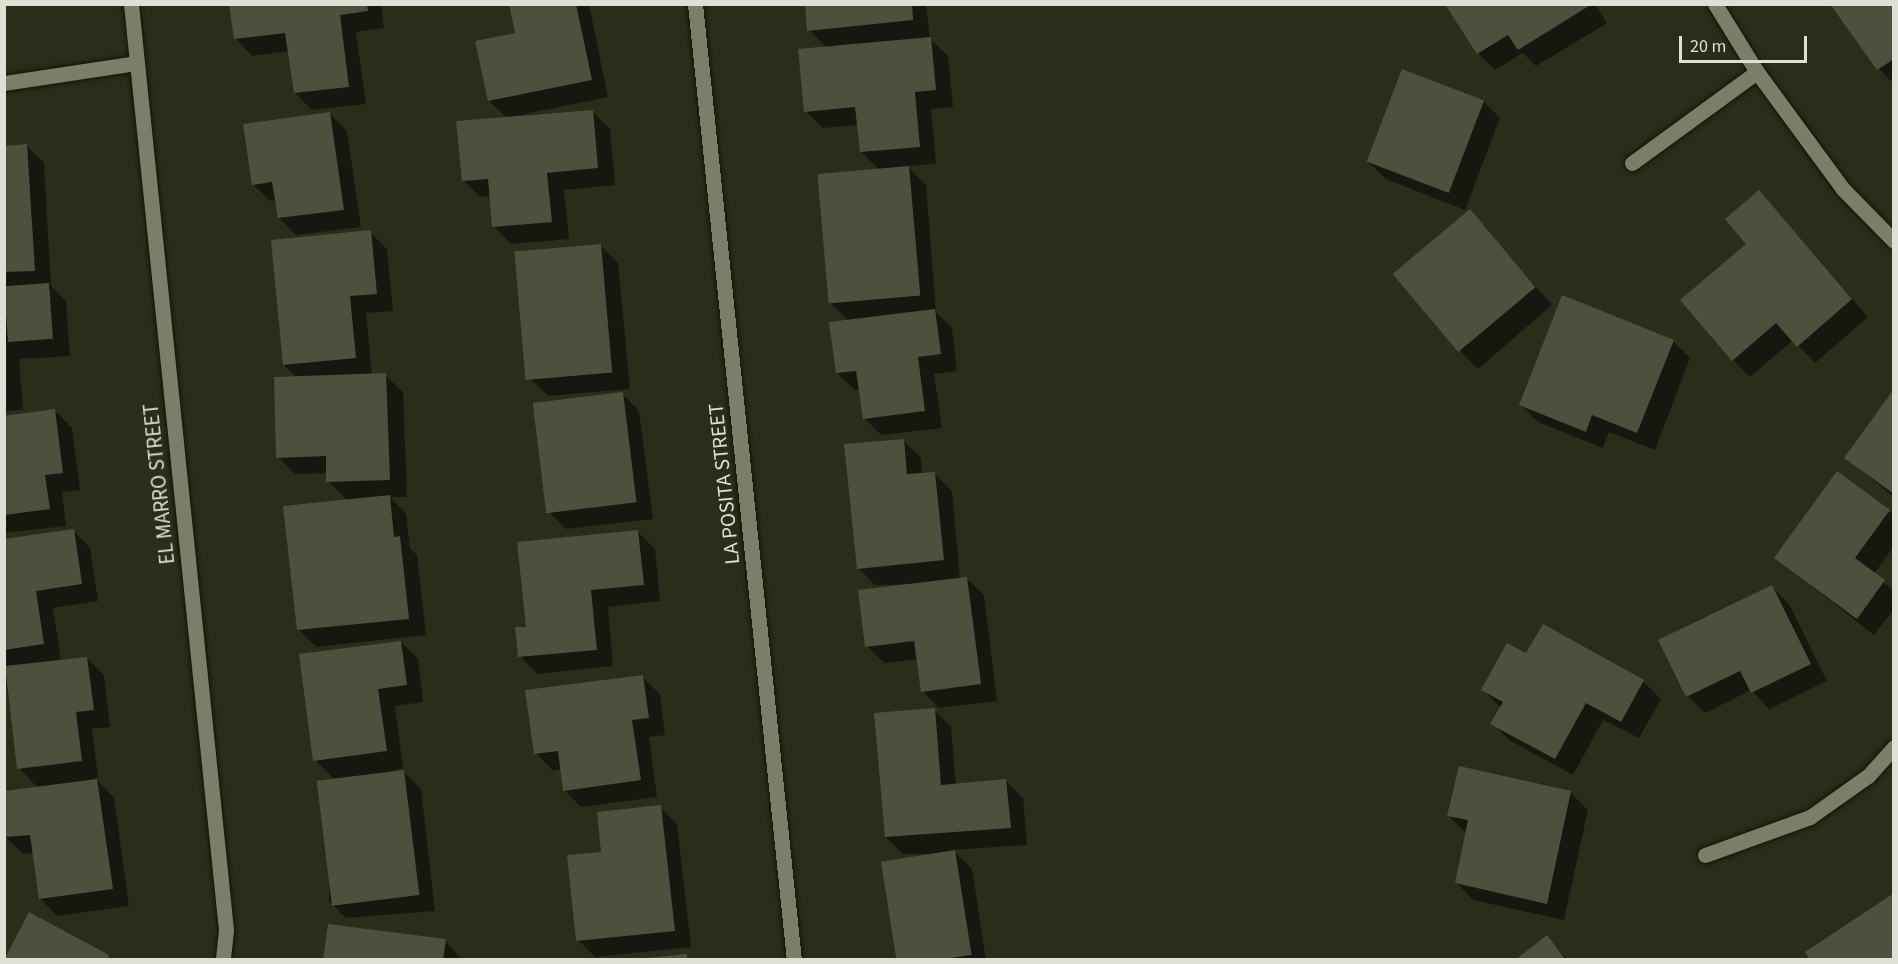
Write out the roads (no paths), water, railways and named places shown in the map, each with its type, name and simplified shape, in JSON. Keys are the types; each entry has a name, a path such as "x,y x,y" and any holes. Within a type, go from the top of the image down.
{"street":[{"name":"EL MARRO STREET","path":"131,4 226,930 223,960"},
{"name":"LA POSITA STREET","path":"695,4 794,960"},
{"path":"1715,4 1757,72 1843,189 1893,242"},
{"path":"4,83 137,63"},
{"path":"1632,163 1757,72"},
{"path":"1705,855 1810,818 1868,777 1893,747"}]}
